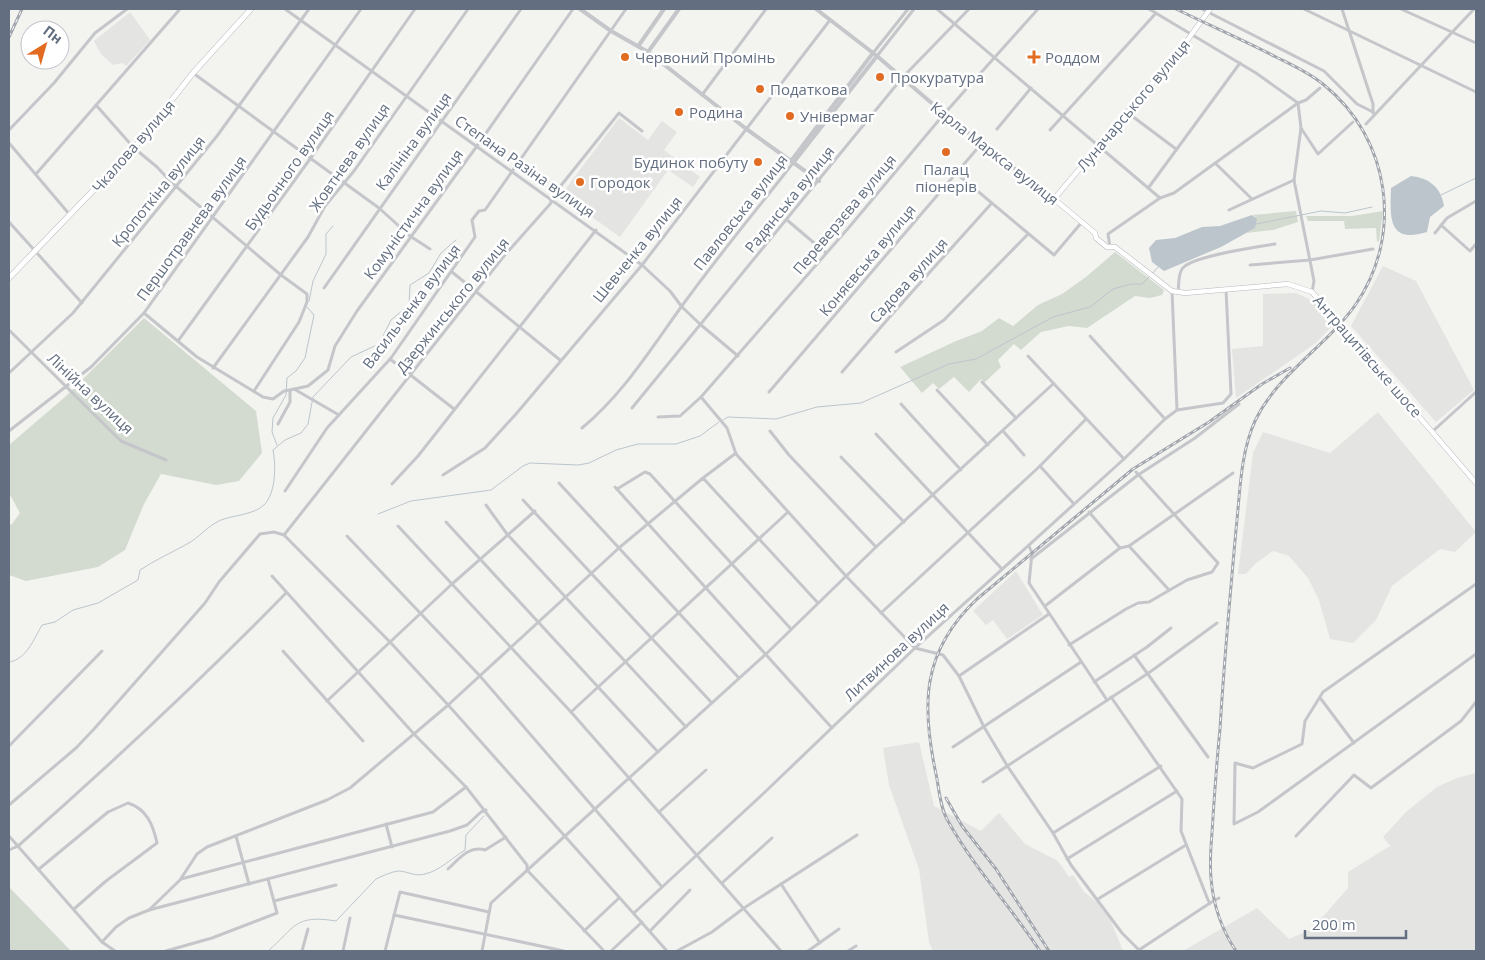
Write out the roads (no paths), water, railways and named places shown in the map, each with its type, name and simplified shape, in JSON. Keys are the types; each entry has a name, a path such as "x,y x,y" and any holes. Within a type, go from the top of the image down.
{"main road":[{"name":"Чкалова вулиця","path":"9,278 71,216 134,148 193,73 251,9"},
{"name":"Луначарського вулиця","path":"1054,199 1101,146 1193,34 1208,10"},
{"name":"Карла Маркса вулиця","path":"1054,199 1095,233 1096,238 1107,247 1112,247"},
{"path":"1112,247 1175,291"},
{"name":"Антрацитівське шосе","path":"1175,291 1226,290 1288,284 1312,292 1476,483"}],"street":[{"path":"9,130 54,83 95,33 127,9"},
{"path":"36,174 180,9"},
{"name":"Степана Разіна вулиця","path":"286,9 596,230 642,265 670,291 682,307 700,325 738,356"},
{"name":"Кропоткіна вулиця","path":"9,373 82,303 134,237 177,188 308,9"},
{"name":"Першотравнева вулиця","path":"9,431 90,367 144,313 214,218 361,9"},
{"name":"Будьонного вулиця","path":"178,341 373,71 415,9"},
{"name":"Жовтнева вулиця","path":"213,368 308,237 325,206 344,184 468,9"},
{"name":"Калініна вулиця","path":"324,288 522,9"},
{"name":"Комуністична вулиця","path":"254,391 273,399 288,390 308,386 328,370 335,346 357,311 477,146 572,9"},
{"path":"580,9 611,31 639,45 745,128 819,181"},
{"name":"Васильченка вулиця","path":"285,491 317,442 390,359 452,272 475,237 472,220 479,211 486,210 626,9"},
{"path":"639,45 664,9"},
{"path":"648,52 679,9"},
{"path":"702,94 766,9"},
{"name":"Карла Маркса вулиця","path":"816,9 875,54 944,114 1054,199"},
{"name":"Павловська вулиця","path":"582,428 598,415 628,380 908,9"},
{"name":"Павловська вулиця","path":"875,54 914,9"},
{"path":"937,9 1101,146 1160,198"},
{"name":"Радянська вулиця","path":"632,408 902,78 969,9"},
{"name":"Переверзєва вулиця","path":"658,416 680,416 701,397 827,253 944,114 1038,9"},
{"path":"1149,9 1240,63 1298,103 1301,128 1294,180 1314,281 1312,292"},
{"path":"1202,9 1208,10 1324,71 1357,104 1373,112"},
{"path":"1304,9 1476,92"},
{"path":"1342,9 1373,104 1372,118"},
{"path":"1401,9 1476,43"},
{"path":"1366,124 1451,31 1474,9"},
{"path":"1050,130 1156,13"},
{"name":"Шевченка вулиця","path":"443,475 485,448 642,265 745,128 830,20"},
{"path":"1149,187 1240,63"},
{"path":"193,73 379,208 410,236 430,249"},
{"path":"997,129 1031,88"},
{"path":"1112,247 1108,234 1160,198 1174,193 1298,103 1306,100 1320,88"},
{"path":"96,105 134,148 157,167 177,188 281,275 307,294 307,302 299,322 254,391 213,368 144,313"},
{"name":"Дзержинського вулиця","path":"284,535 504,256 551,204 551,198 619,113 642,132"},
{"path":"1128,113 1176,149"},
{"path":"1301,128 1318,154 1353,122"},
{"name":"Коняєвська вулиця","path":"770,392 982,143"},
{"path":"9,144 71,216"},
{"path":"1215,163 1252,199"},
{"path":"956,173 1054,255 1082,222"},
{"path":"1229,210 1294,180"},
{"path":"1435,233 1447,218 1476,201"},
{"name":"Садова вулиця","path":"842,372 992,204"},
{"path":"787,220 827,253"},
{"path":"9,222 82,303"},
{"path":"1441,225 1470,251 1476,244"},
{"path":"392,484 418,456 596,230"},
{"path":"896,352 944,320 1028,234"},
{"path":"1226,290 1231,394 1223,403 1177,410 1175,291 1180,275 1187,264 1238,249 1275,244"},
{"path":"1250,265 1310,260 1373,249"},
{"path":"452,272 560,360"},
{"name":"Лінійна вулиця","path":"9,330 121,441 166,460"},
{"path":"1090,336 1165,419"},
{"path":"1028,356 1124,459"},
{"path":"390,359 454,409"},
{"path":"982,382 1016,418"},
{"path":"482,951 491,903 738,677 766,654 876,547 1054,384"},
{"path":"288,390 339,415"},
{"path":"278,424 290,402 288,390"},
{"path":"937,390 988,445"},
{"path":"1433,431 1476,392"},
{"path":"701,397 727,428 736,453 846,576 915,648 943,655 959,676 984,726 1008,767 1053,833 1067,859 1122,933 1140,950 1219,898"},
{"path":"901,404 961,470"},
{"path":"1031,559 1137,473 1195,438 1239,404"},
{"name":"Литвинова вулиця","path":"634,913 1001,568 1029,546 1177,410"},
{"path":"881,613 967,531 1040,466 1086,419"},
{"path":"770,431 876,547"},
{"path":"1002,431 1024,455"},
{"path":"876,434 935,495 1001,568"},
{"path":"149,910 180,880 197,854 207,847 327,800 350,788 447,706 540,623 620,547 736,453"},
{"path":"841,457 904,522"},
{"path":"1040,466 1074,504"},
{"path":"791,629 650,474 645,472 616,488 832,728"},
{"path":"1069,645 1126,609 1138,603 1149,602 1187,580 1212,572 1218,563 1137,473"},
{"path":"1045,606 1120,548 1129,546 1175,516 1233,474"},
{"path":"703,478 818,603"},
{"path":"559,483 738,677"},
{"path":"523,500 711,702"},
{"path":"486,505 506,534 686,726"},
{"path":"327,701 506,534 535,511"},
{"path":"571,712 788,512"},
{"path":"1089,512 1120,548"},
{"path":"446,522 658,752"},
{"path":"398,526 571,712 781,951"},
{"path":"9,805 88,735 205,603 219,582 260,534 274,532 284,535 390,642 667,951"},
{"path":"347,536 480,676 662,888"},
{"path":"1029,546 1032,553 1028,580 1080,662 1107,700"},
{"path":"1129,546 1170,590"},
{"path":"272,576 414,734 466,787 486,810 527,865 527,870 604,951"},
{"path":"1476,584 1323,692 1305,721 1302,744 1253,768 1234,763 1234,824 1258,812 1476,654"},
{"path":"9,850 18,846 152,724 286,593"},
{"path":"959,676 1049,614"},
{"path":"982,782 1008,767 1148,673 1216,623"},
{"path":"1094,682 1171,628"},
{"path":"9,746 102,651"},
{"path":"283,651 363,741"},
{"path":"1134,655 1208,757"},
{"path":"953,747 1080,662"},
{"path":"1111,697 1161,766 1182,799 1182,831 1210,903"},
{"path":"1321,698 1354,743"},
{"path":"1296,836 1354,774 1371,788 1461,721 1476,702"},
{"path":"1053,833 1161,766"},
{"path":"659,812 706,770"},
{"path":"180,880 433,812 466,787"},
{"path":"1067,859 1177,790"},
{"path":"39,868 108,812 128,803 137,806 146,814 157,843 106,881 74,909"},
{"path":"102,942 116,927 129,918 149,910 392,847 467,825 480,812 486,810"},
{"path":"386,824 392,847"},
{"path":"677,951 712,932 744,908 857,835"},
{"path":"9,836 102,942 115,951"},
{"path":"236,836 249,884"},
{"path":"448,869 469,850 477,848 485,850 506,837"},
{"path":"722,883 772,838"},
{"path":"1098,899 1186,844"},
{"path":"166,951 212,938 277,913 268,879"},
{"path":"781,884 820,943"},
{"path":"274,901 336,885"},
{"path":"650,931 690,890"},
{"path":"385,951 400,892 489,912"},
{"path":"584,931 619,898"},
{"path":"394,915 564,951"},
{"path":"343,951 350,918"},
{"path":"611,951 642,922"},
{"path":"302,951 308,929"},
{"path":"808,951 838,930"},
{"path":"538,951 539,946"},
{"path":"848,951 856,946"}],"waterway":[{"path":"1441,195 1476,178"},
{"path":"1256,224 1321,211 1345,213 1372,207"},
{"path":"309,301 313,281 326,254 326,234 333,226"},
{"path":"9,662 25,653 42,625 55,622 73,610 98,603 138,580 140,570 191,541 221,520 254,511 264,505 273,486 275,471 273,450 285,440 301,433 308,424 313,397 351,357 379,344 391,320 409,305 410,285 429,273 441,253 456,240"},
{"path":"1152,274 1159,266"},
{"path":"723,420 728,417 776,419 817,407 861,403 949,364 976,359 1053,317 1090,307 1113,289 1131,284 1142,284 1149,277"},
{"path":"277,445 272,432 273,418 286,395 287,378 296,371 305,358 314,315 307,307"},
{"path":"378,514 411,501 491,490 523,466 530,463 578,465 589,463 616,450 638,444 676,444 700,436 719,422"},
{"path":"268,951 290,930 303,921 322,919 336,921 378,878 398,871 421,875 440,867 465,850 466,835 484,816"}],"railway":[{"path":"9,37 22,9"},
{"path":"1176,9 1295,66 1324,85 1346,107 1364,132 1376,159 1383,188 1384,218 1381,248 1371,277 1356,304 1344,319 1276,388 1255,421 1243,460 1227,629 1210,863 1216,907 1226,934 1236,951"},
{"path":"1040,951 969,855 943,810 931,749 928,702 930,680 945,638 977,599 1133,469 1209,422 1262,384 1290,368"},
{"path":"946,798 962,826 996,869 1049,951"}],"place":[{"name":"Червоний Промінь","path":"625,57"},
{"name":"Роддом","path":"1034,57"},
{"name":"Прокуратура","path":"880,77"},
{"name":"Податкова","path":"760,89"},
{"name":"Родина","path":"679,112"},
{"name":"Універмаг","path":"790,116"},
{"name":"Палац піонерів","path":"946,152"},
{"name":"Будинок побуту","path":"758,162"},
{"name":"Городок","path":"580,182"}]}
